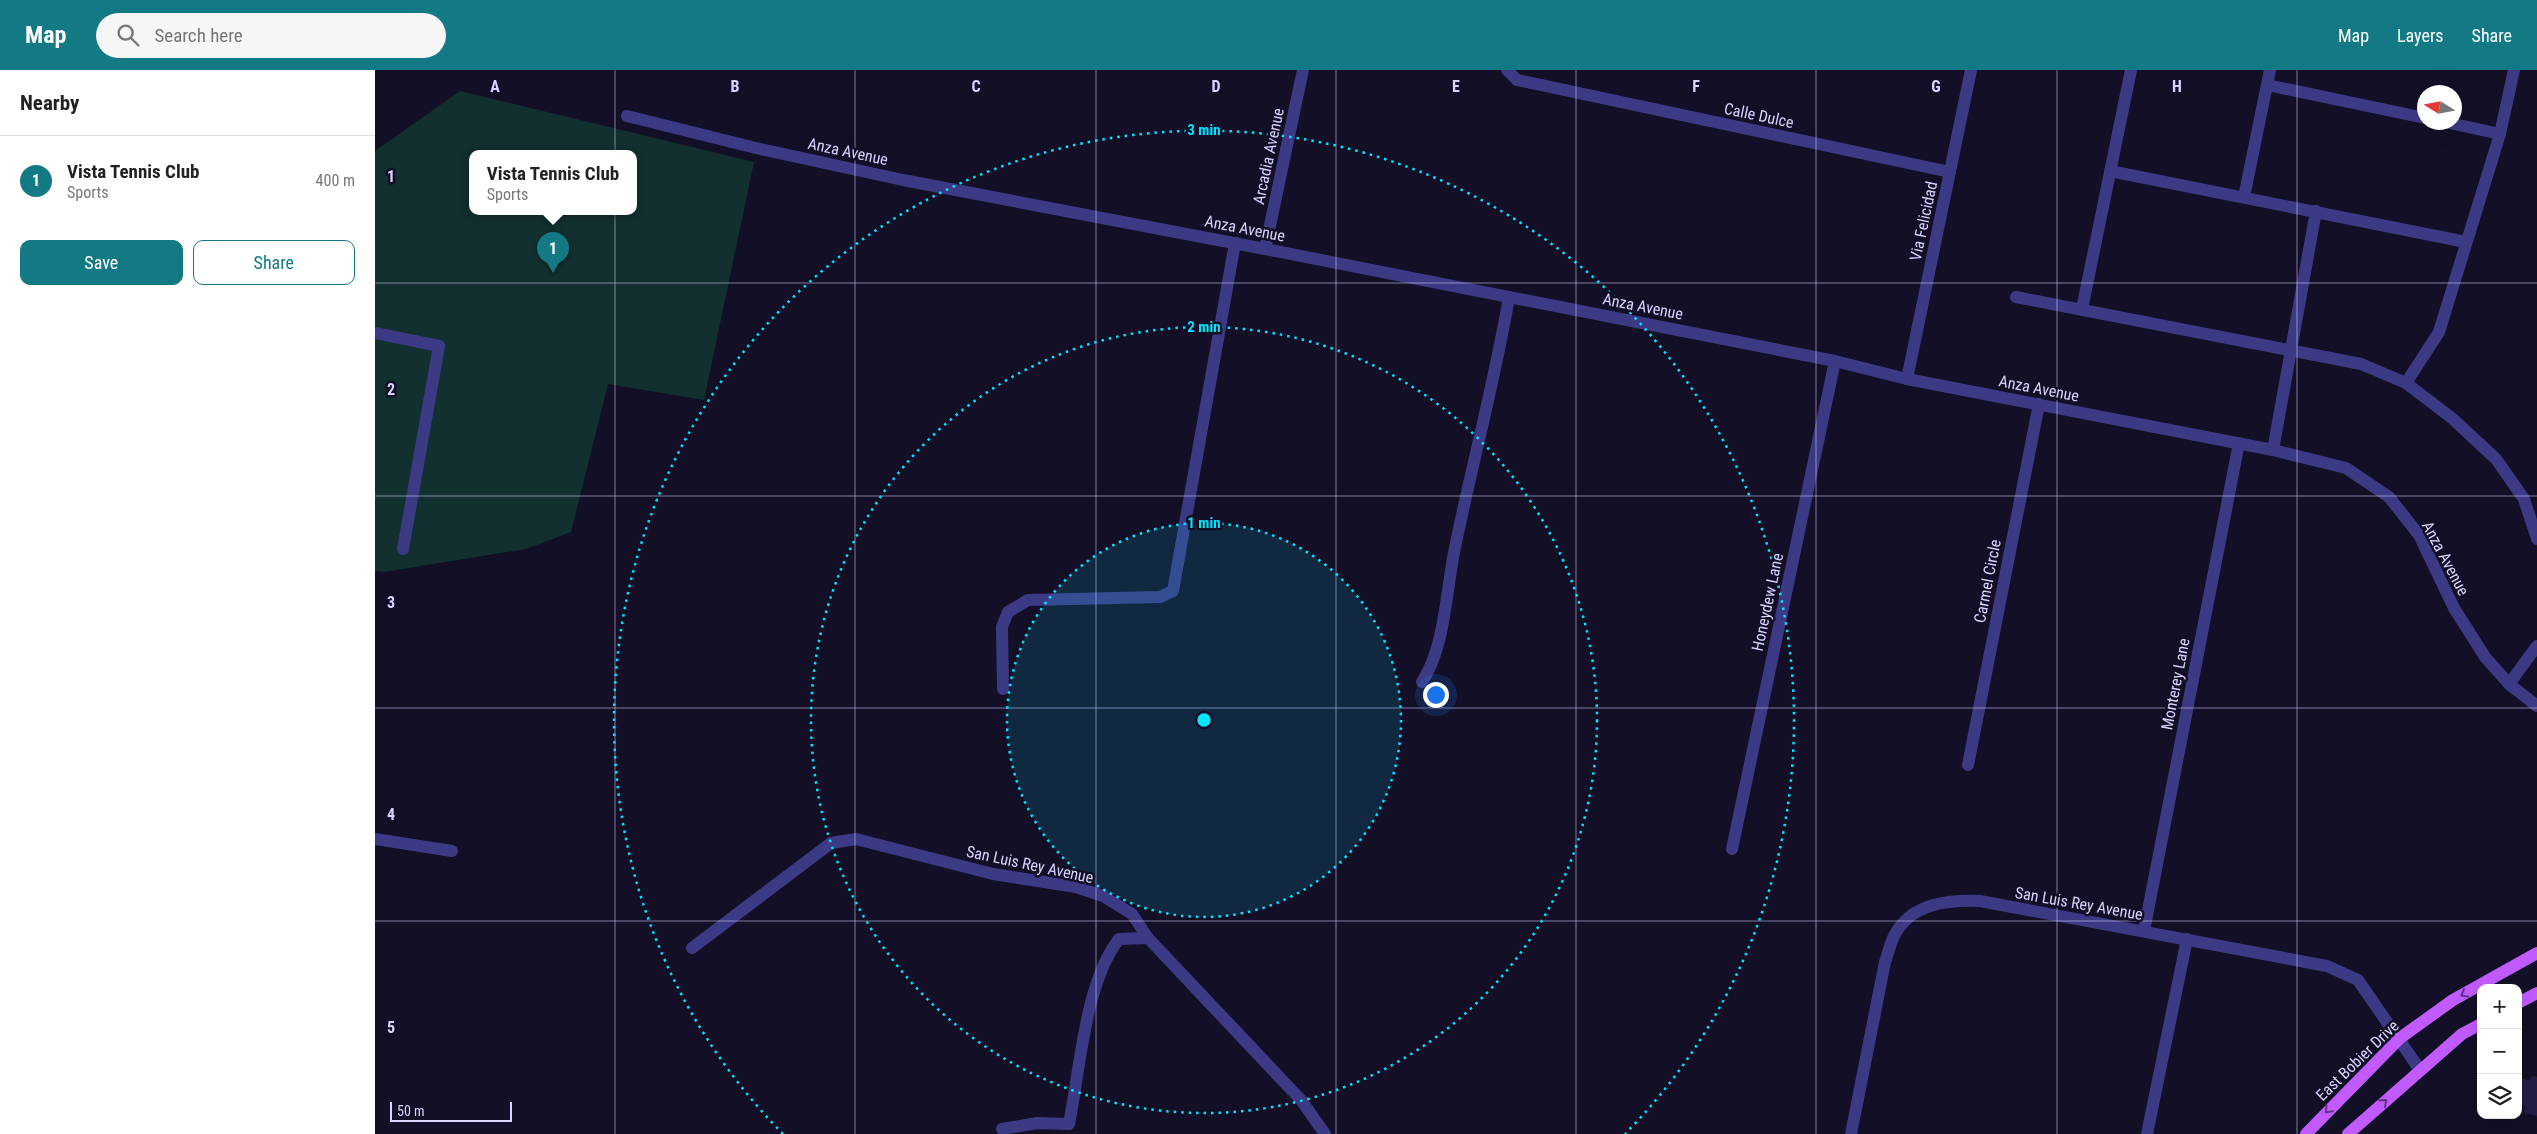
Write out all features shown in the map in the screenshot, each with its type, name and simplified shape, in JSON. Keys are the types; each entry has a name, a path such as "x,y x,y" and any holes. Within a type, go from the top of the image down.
{"main road":[{"name":"East Bobier Drive","path":"2306,1134 2400,1038 2453,1000 2537,953"},
{"path":"2522,1001 2537,993"},
{"path":"2348,1134 2462,1034 2477,1026"}],"street":[{"name":"Arcadia Avenue","path":"1265,249 1303,70"},
{"name":"Calle Dulce","path":"1507,70 1517,80 1950,172"},
{"name":"Via Felicidad","path":"1907,379 1971,70"},
{"path":"2081,309 2131,70"},
{"path":"2244,197 2270,70"},
{"path":"2406,383 2439,332 2500,134 2514,70"},
{"path":"2267,85 2417,116"},
{"name":"Anza Avenue","path":"627,116 760,149 893,178 1835,361 1907,379 2239,443 2346,468 2389,497 2419,535 2453,608 2485,657 2509,684 2537,706"},
{"path":"2462,126 2500,134"},
{"path":"2110,171 2466,242"},
{"path":"2273,450 2315,212"},
{"path":"1003,689 1002,627 1008,612 1021,604 1028,600 1161,597 1173,590 1235,243"},
{"path":"1422,682 1431,668 1438,640 1455,543 1500,351 1509,297"},
{"path":"2016,297 2361,364 2406,383 2453,419 2496,459 2524,498 2537,539"},
{"path":"375,333 439,346 403,550"},
{"name":"Honeydew Lane","path":"1732,849 1835,361"},
{"name":"Carmel Circle","path":"1968,764 2039,404"},
{"name":"Monterey Lane","path":"2144,931 2239,443"},
{"path":"2509,684 2537,646"},
{"path":"375,839 452,851"},
{"name":"San Luis Rey Avenue","path":"692,948 831,843 856,839 993,874 1076,887 1103,896 1132,914 1148,938 1301,1100 1325,1134"},
{"name":"San Luis Rey Avenue","path":"1851,1134 1885,962 1894,936 1911,915 1935,903 1980,901 2327,966 2358,980 2400,1038 2420,1070"},
{"path":"1002,1129 1037,1123 1069,1124 1078,1082 1081,1044 1103,966 1109,952 1119,939 1148,938"},
{"path":"2147,1134 2187,939"}],"green space":[{"path":"460,91 754,162 704,400 608,384 571,532 526,549 384,572 375,571 375,151"}],"building":[{"path":"2531,1076 2537,1077 2537,1116 2523,1113 2525,1106 2522,1106 2522,1079 2530,1080"}],"place":[{"name":"Vista Tennis Club","path":"553,273"}]}
